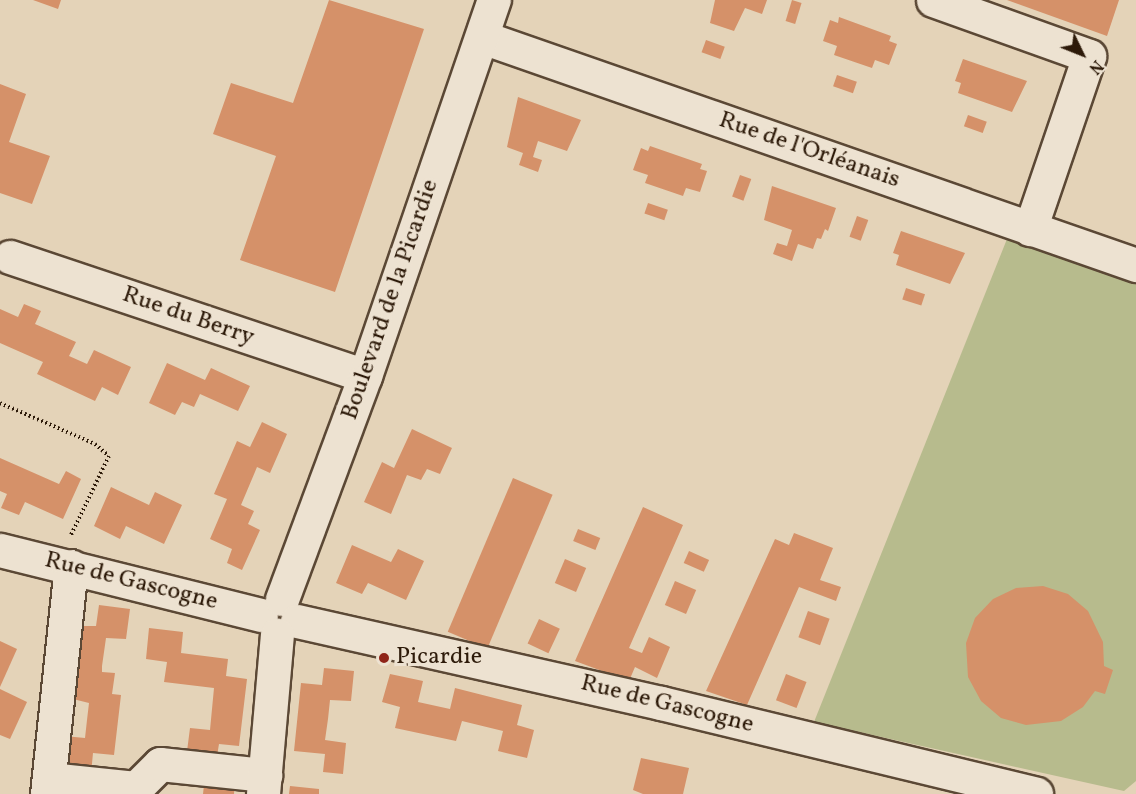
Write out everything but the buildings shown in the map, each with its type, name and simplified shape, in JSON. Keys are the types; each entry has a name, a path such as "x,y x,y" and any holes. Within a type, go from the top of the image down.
{"street":[{"name":"Boulevard de la Picardie","path":"264,784 279,617 365,376 494,0"},
{"path":"933,0 1089,56 1030,229"},
{"name":"Rue de l'Orléanais","path":"482,37 1136,265"},
{"name":"Rue du Berry","path":"10,257 365,376"},
{"name":"Rue de Gascogne","path":"0,550 279,617 661,703 1036,794"},
{"path":"66,565 48,786 136,788 160,764 264,784"}],"path":[{"path":"0,403 94,444 110,456 66,544 66,565"}],"green space":[{"path":"1007,239 1136,283 1136,781 1124,791 814,722"}],"place":[{"name":"Picardie","path":"384,658"}]}
